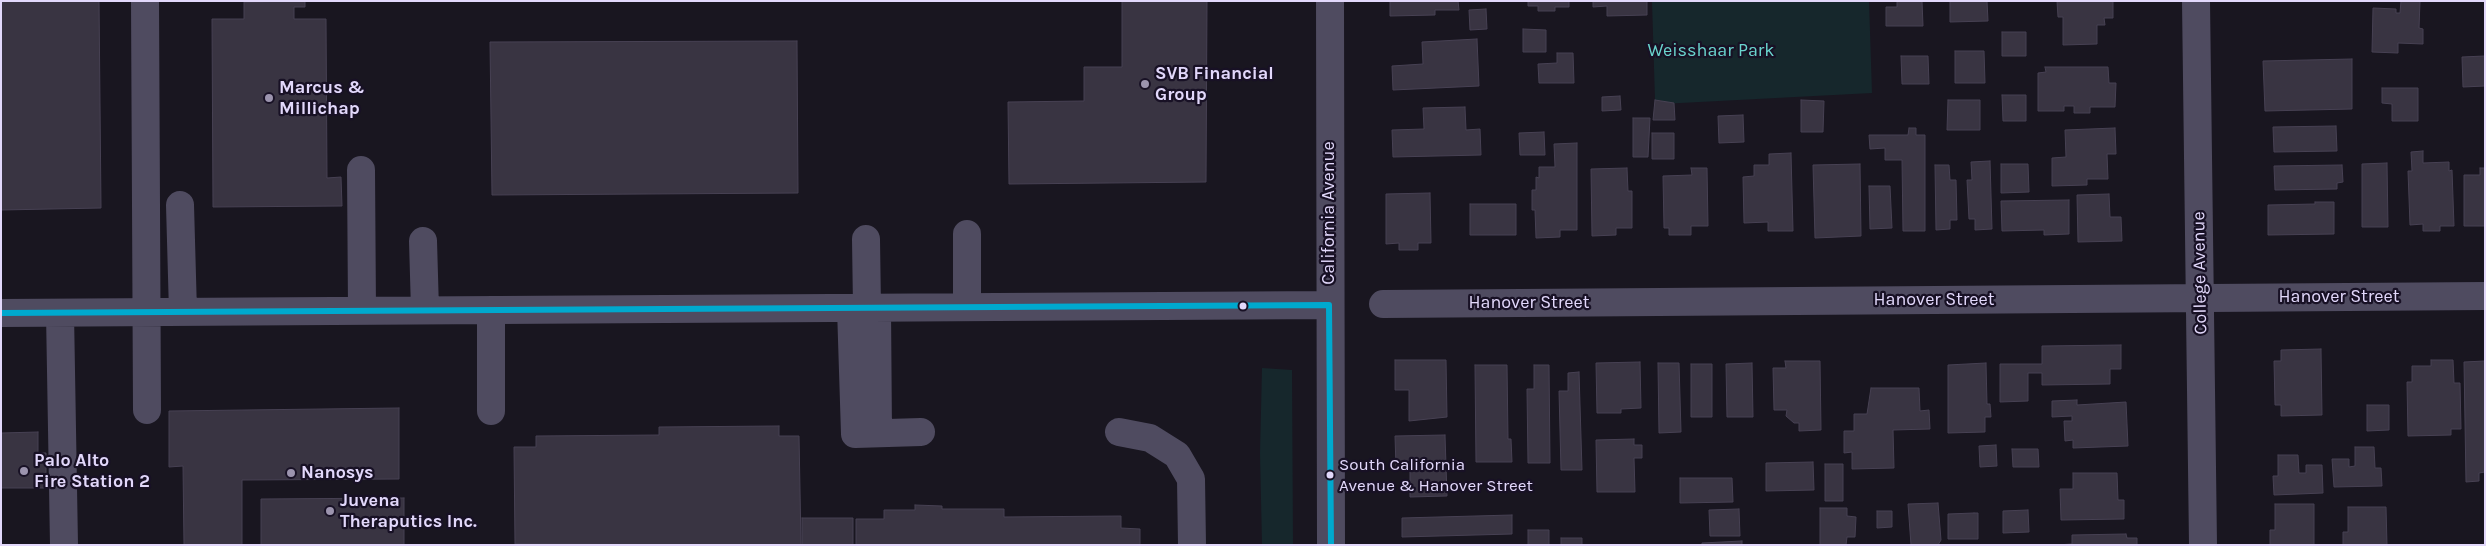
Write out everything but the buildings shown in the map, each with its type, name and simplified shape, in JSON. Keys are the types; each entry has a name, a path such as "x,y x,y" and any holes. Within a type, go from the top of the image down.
{"street":[{"path":"145,1 147,410"},
{"name":"California Avenue","path":"1330,1 1329,305 1332,545"},
{"name":"College Avenue","path":"2196,1 2203,545"},
{"path":"361,170 362,310"},
{"path":"180,205 183,312"},
{"path":"967,234 967,307"},
{"path":"866,239 867,434 920,432"},
{"path":"423,241 424,310"},
{"name":"Hanover Street","path":"1383,304 2485,296"},
{"path":"1,313 1329,305"},
{"path":"490,310 491,411"},
{"path":"60,313 64,545"},
{"path":"1119,432 1150,438 1177,455 1191,479 1192,545"}],"green space":[{"name":"Weisshaar Park","path":"1652,1 1869,1 1872,93 1661,104 1661,100 1655,100"},
{"path":"1262,368 1292,370 1293,545 1262,545 1260,453"}],"transit line":[{"path":"1,313 1329,305 1331,545"}],"place":[{"name":"SVB Financial Group","path":"1145,84"},
{"name":"Marcus & Millichap","path":"269,98"},
{"name":"Palo Alto Fire Station 2","path":"24,471"},
{"name":"Nanosys","path":"291,473"},
{"name":"South California Avenue & Hanover Street","path":"1330,475"},
{"name":"Juvena Theraputics Inc.","path":"330,511"}]}
